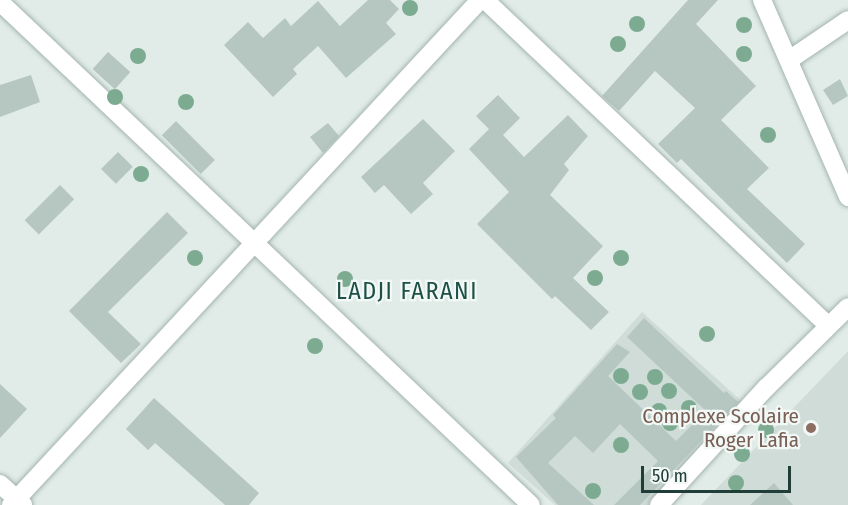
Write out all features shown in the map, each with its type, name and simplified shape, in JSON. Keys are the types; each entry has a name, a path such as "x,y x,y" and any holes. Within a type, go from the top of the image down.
{"street":[{"path":"0,484 17,503 480,0"},
{"path":"485,0 828,325"},
{"path":"762,0 848,197"},
{"path":"0,2 531,505"},
{"path":"789,60 848,20"},
{"path":"659,505 828,325 848,307"}],"shaded area":[{"path":"642,312 745,404 655,505 555,505 508,463"},
{"name":"Complexe Scolaire Roger Lafia","path":"848,351 848,505 701,505"}],"building":[{"path":"368,0 390,0 399,9 386,23 396,34 346,78 318,46 293,69 297,74 273,97 224,45 248,22 263,38 285,18 291,26 318,1 340,26"},
{"path":"688,0 718,0 696,24 756,86 721,120 769,168 747,189 805,244 787,263 681,159 677,163 658,144 695,108 655,71 619,111 602,96"},
{"path":"108,52 130,72 115,89 93,69"},
{"path":"31,75 40,102 0,117 0,85"},
{"path":"840,79 848,96 833,105 823,90"},
{"path":"498,95 520,118 503,135 524,157 568,115 588,136 564,164 569,170 550,195 603,246 573,278 609,312 591,330 555,296 552,299 477,224 509,192 469,149 489,129 476,116"},
{"path":"423,119 455,151 423,183 433,194 411,214 384,185 375,193 361,177"},
{"path":"176,121 215,160 201,174 162,135"},
{"path":"328,123 339,136 323,153 310,137"},
{"path":"118,152 133,167 116,184 101,169"},
{"path":"60,185 74,199 39,234 25,220"},
{"path":"167,212 188,233 108,312 141,344 121,363 69,311"},
{"path":"644,318 724,393 726,391 738,402 640,505 614,505 658,461 620,424 593,453 575,436 548,463 594,505 558,505 516,457 556,418 553,415 617,344 630,352 608,376 676,441 706,411 627,337"},
{"path":"0,384 27,409 0,438"},
{"path":"154,398 259,493 249,505 225,505 155,443 148,450 126,429"},
{"path":"774,483 793,505 750,505"}],"place":[{"name":"Complexe Scolaire Roger Lafia","path":"811,428"}],"district":[{"name":"LADJI FARANI","path":"407,292"}]}
